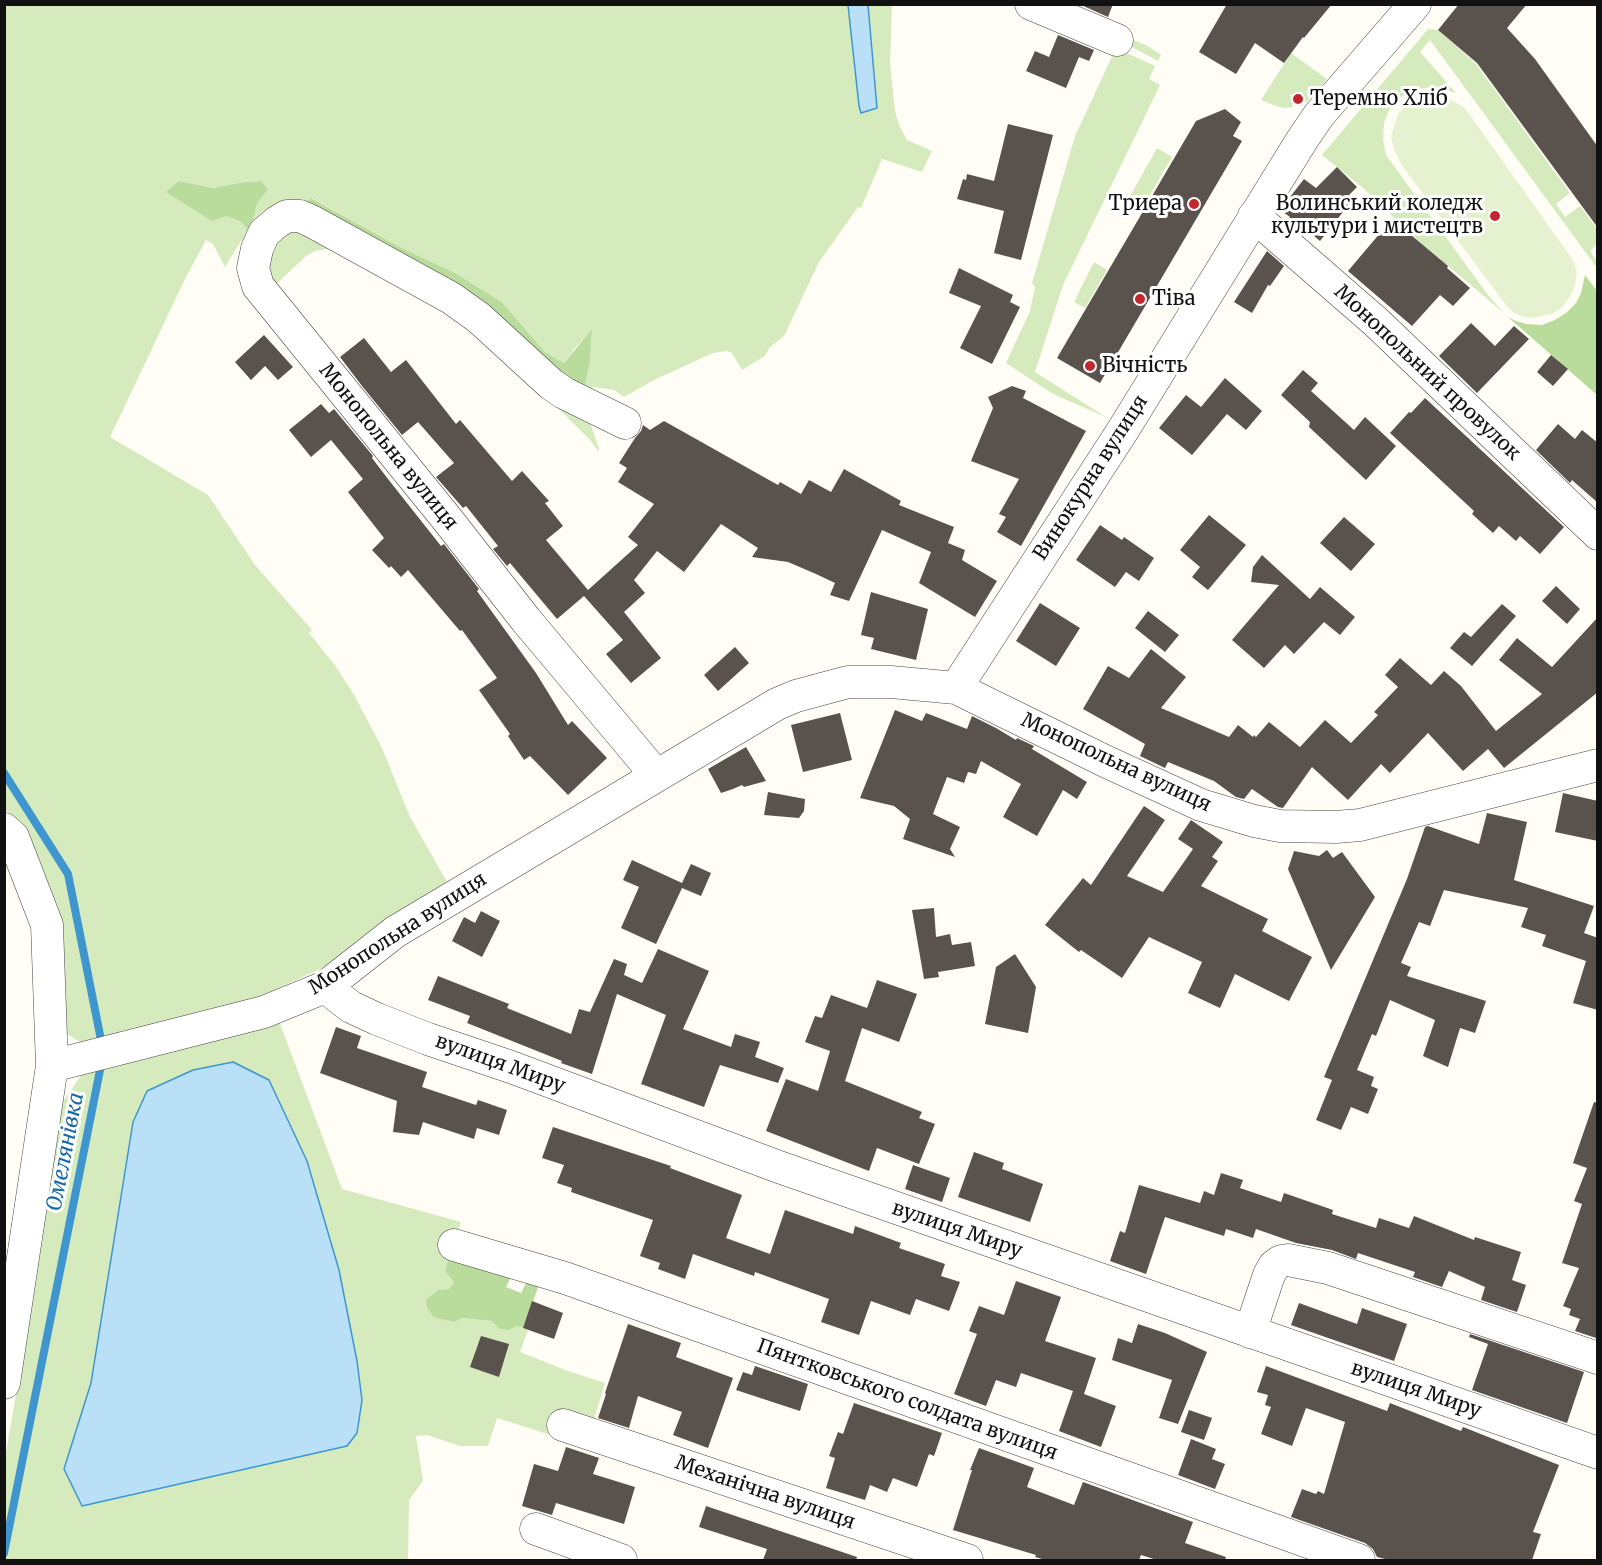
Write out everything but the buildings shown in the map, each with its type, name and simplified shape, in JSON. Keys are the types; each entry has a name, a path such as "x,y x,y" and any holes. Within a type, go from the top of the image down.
{"street":[{"path":"1032,4 1117,40"},
{"name":"Винокурна вулиця","path":"956,688 1123,430 1254,216 1319,115 1415,4"},
{"name":"Монопольна вулиця","path":"625,423 564,393 551,384 479,318 451,298 300,216 287,216 264,233 257,249 253,268 258,286 526,620 656,776"},
{"name":"Монопольний провулок","path":"1254,216 1376,322 1598,534"},
{"name":"Монопольна вулиця","path":"52,1065 264,1012 325,987 395,932 777,704 796,696 848,682 891,682 956,688 1201,805 1254,821 1280,826 1360,825 1598,765"},
{"path":"4,829 13,837 47,925 52,1065 4,1383"},
{"name":"вулиця Миру","path":"325,987 351,1007 418,1035 512,1067 779,1167 1598,1454"},
{"name":"Пянтковського солдата вулиця","path":"454,1245 565,1278 1359,1560"},
{"path":"1250,1332 1269,1275 1274,1266 1281,1261 1288,1260 1328,1268 1598,1358"},
{"name":"Механічна вулиця","path":"563,1425 967,1560"},
{"path":"536,1529 621,1560"}],"green space":[{"path":"4,5 848,5 859,106 871,44 868,5 892,5 890,64 895,111 907,140 932,151 922,172 882,159 861,208 858,207 819,262 784,336 769,348 765,356 742,370 732,353 727,351 713,353 654,380 624,397 614,390 594,387 584,391 590,361 592,330 564,363 545,352 502,302 455,273 400,247 312,198 301,211 252,238 241,241 225,267 213,244 206,240 185,279 110,437 208,495 255,565 312,630 309,633 334,664 353,693 382,748 410,817 451,889 318,970 256,998 86,1046 64,1032 26,829 5,810","holes":["179,181 213,188 261,181 268,189 257,204 250,230 240,221 226,216"]},
{"path":"1428,29 1438,30 1476,64 1570,193 1556,204 1565,217 1580,206 1597,229 1597,244 1590,251 1597,261 1597,268 1430,40 1420,52 1456,93 1432,87 1407,93 1398,100 1389,110 1384,123 1383,139 1386,155 1488,295 1504,313 1422,244 1363,188 1322,155"},
{"path":"1119,34 1148,46 1161,55 1158,61 1117,39"},
{"path":"1116,48 1155,66 1149,79 1160,85 1063,285 1035,372 1106,417 1053,394 1006,363 1030,311 1035,287 1032,283 1075,136"},
{"path":"1291,53 1327,79 1306,103 1302,92 1290,95 1293,107 1284,108 1261,100"},
{"path":"1436,95 1448,98 1465,108 1573,260 1577,272 1575,285 1562,308 1552,314 1532,318 1514,313 1403,167 1394,150 1391,136 1398,114 1416,98"},
{"path":"1157,148 1172,157 1143,207 1129,198"},
{"path":"179,181 213,188 261,181 268,189 257,204 250,231 240,221 226,216 212,221 166,192"},
{"path":"311,198 400,247 455,273 502,302 545,352 564,363 592,329 590,361 584,391 301,211"},
{"path":"287,221 302,223 376,261 436,293 475,319 550,388 582,410 588,417 599,448 598,451 590,440 470,320 364,259 346,252 327,249 315,251 305,257 273,287 266,267 266,246 269,237 277,227"},
{"path":"1094,262 1107,270 1085,308 1074,302"},
{"path":"1585,275 1597,291 1597,395 1508,317 1526,324 1542,325 1555,320 1576,303"},
{"path":"279,1021 342,1189 461,1222 450,1254 454,1282 449,1289 462,1318 492,1321 509,1330 517,1326 528,1330 520,1352 605,1383 593,1423 560,1438 497,1418 488,1446 460,1446 427,1435 416,1436 423,1481 409,1500 408,1560 5,1560 5,1458 23,1354 58,1109 84,1071","holes":["307,1161 339,1270 357,1361 362,1400 64,1468 91,1383"]},
{"path":"450,1254 512,1275 506,1287 521,1293 527,1281 539,1285 523,1328 517,1326 509,1330 500,1329 492,1321 462,1318 454,1322 434,1317 427,1308 426,1300 438,1290 449,1289 454,1282 445,1271"}],"water":[{"path":"848,5 868,5 877,108 861,113 859,106"},
{"path":"233,1062 269,1080 307,1161 339,1270 357,1361 362,1400 357,1433 347,1446 82,1506 64,1469 91,1383 133,1122 147,1091 193,1070"}],"waterway":[{"name":"Омелянівка","path":"4,773 68,874 102,1045"},
{"name":"Омелянівка","path":"4,1553 102,1060"}],"place":[{"name":"Теремно Хліб","path":"1298,99"},
{"name":"Триера","path":"1194,204"},
{"name":"Волинський коледж культури і мистецтв","path":"1495,216"},
{"name":"Тіва","path":"1140,299"},
{"name":"Вічність","path":"1090,366"}]}
